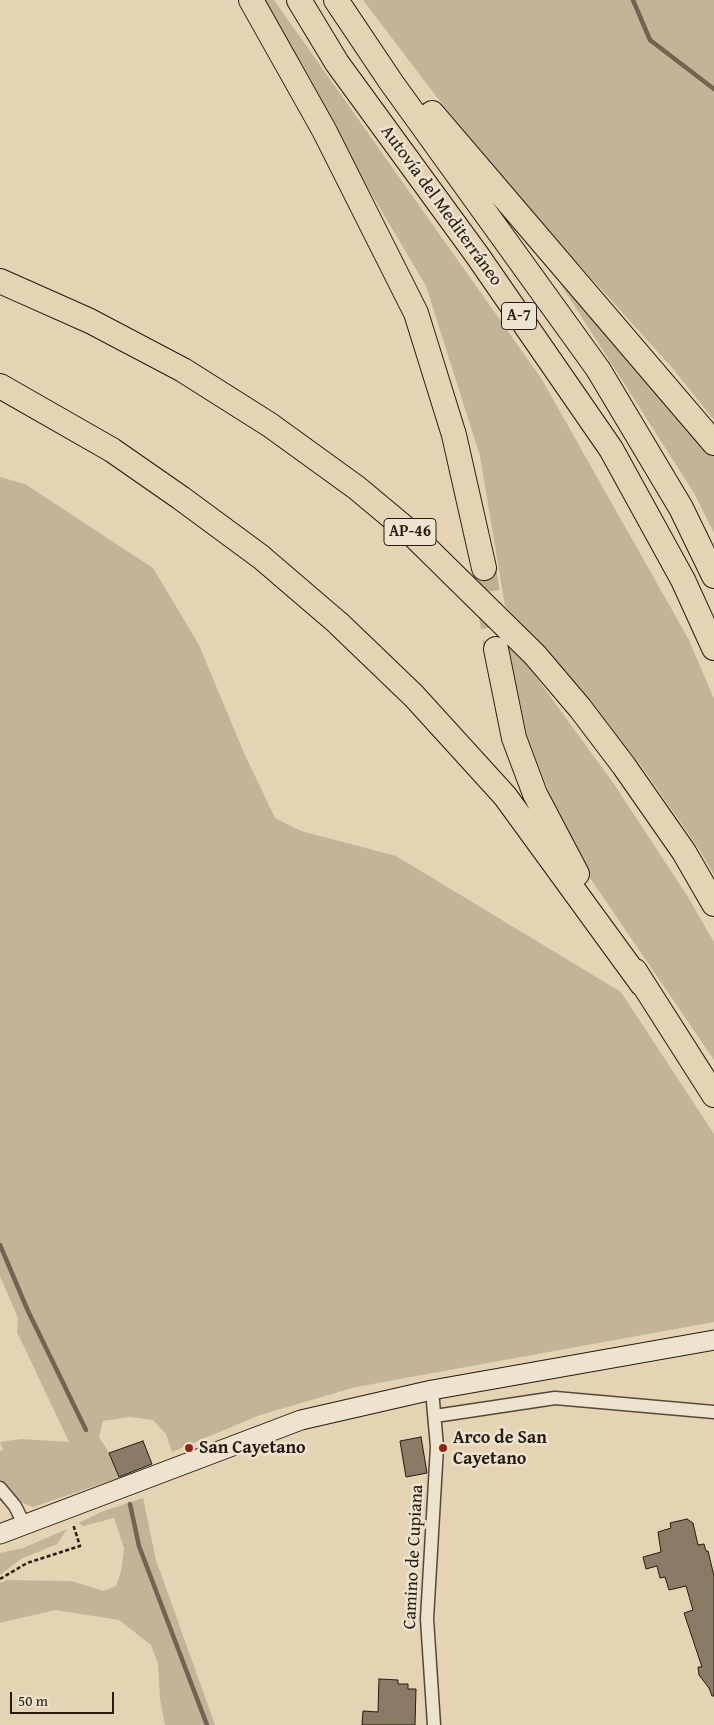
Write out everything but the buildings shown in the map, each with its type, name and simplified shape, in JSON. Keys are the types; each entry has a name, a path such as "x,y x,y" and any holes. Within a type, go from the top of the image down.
{"highway":[{"path":"251,0 324,130 416,313 454,435 484,568"},
{"name":"Autovía del Mediterráneo","path":"299,0 337,63 478,255 611,449 683,580 714,648"},
{"name":"Autovía del Mediterráneo","path":"336,0 391,82 598,369 681,508 714,576"},
{"path":"391,82 430,110 714,443"},
{"name":"AP-46","path":"0,281 90,320 183,370 270,425 357,488 412,534 534,655 580,708 624,766 684,852 714,904"},
{"path":"0,386 112,450 261,557 338,623 414,696 504,796 642,984 714,1095"},
{"path":"496,649 514,738 535,794 566,857 620,942 642,984"}],"main road":[{"path":"0,1534 68,1510 300,1420 432,1390 714,1340"}],"street":[{"name":"Camino de Cupiana","path":"432,1390 437,1447 427,1619 434,1725"},
{"path":"435,1416 555,1398 714,1412"},
{"path":"0,1488 15,1506 25,1526"}],"path":[{"path":"0,1579 27,1563 80,1546 68,1510"}],"shaded area":[{"path":"263,0 274,0 541,378 689,640 714,699 714,875 699,849 642,767 505,606 480,456 426,286 301,75"},
{"path":"363,0 714,0 714,420 674,370 539,220 439,100"},
{"path":"551,269 614,336 714,456 714,533 694,493"},
{"path":"0,477 25,484 153,568 199,645 244,753 275,818 301,831 396,856 621,992 714,1134 714,1322 356,1387 260,1415 172,1452 166,1434 153,1420 130,1417 103,1421 99,1437 110,1454 119,1478 33,1507 23,1503 0,1480 0,1451 3,1450 0,1442 21,1439 69,1442 17,1332 18,1318 0,1276"},
{"path":"508,644 528,666 614,784 688,897 714,942 714,1060 573,853 527,736"},
{"path":"143,1498 156,1560 215,1725 165,1725 160,1699 158,1664 151,1645 119,1620 55,1610 0,1623 0,1583 7,1580 71,1581 104,1591 116,1586 121,1571 124,1548 114,1518 83,1526 79,1523 101,1512"},
{"path":"67,1529 57,1544 21,1559 0,1575 0,1553 23,1548"}],"waterway":[{"path":"633,0 650,40 714,89"},
{"path":"0,1245 28,1311 86,1430"},
{"path":"130,1504 139,1546 207,1725"}],"tunnel":[{"path":"484,568 496,649"}],"place":[{"name":"San Cayetano","path":"189,1448"},
{"name":"Arco de San Cayetano","path":"443,1448"}]}
